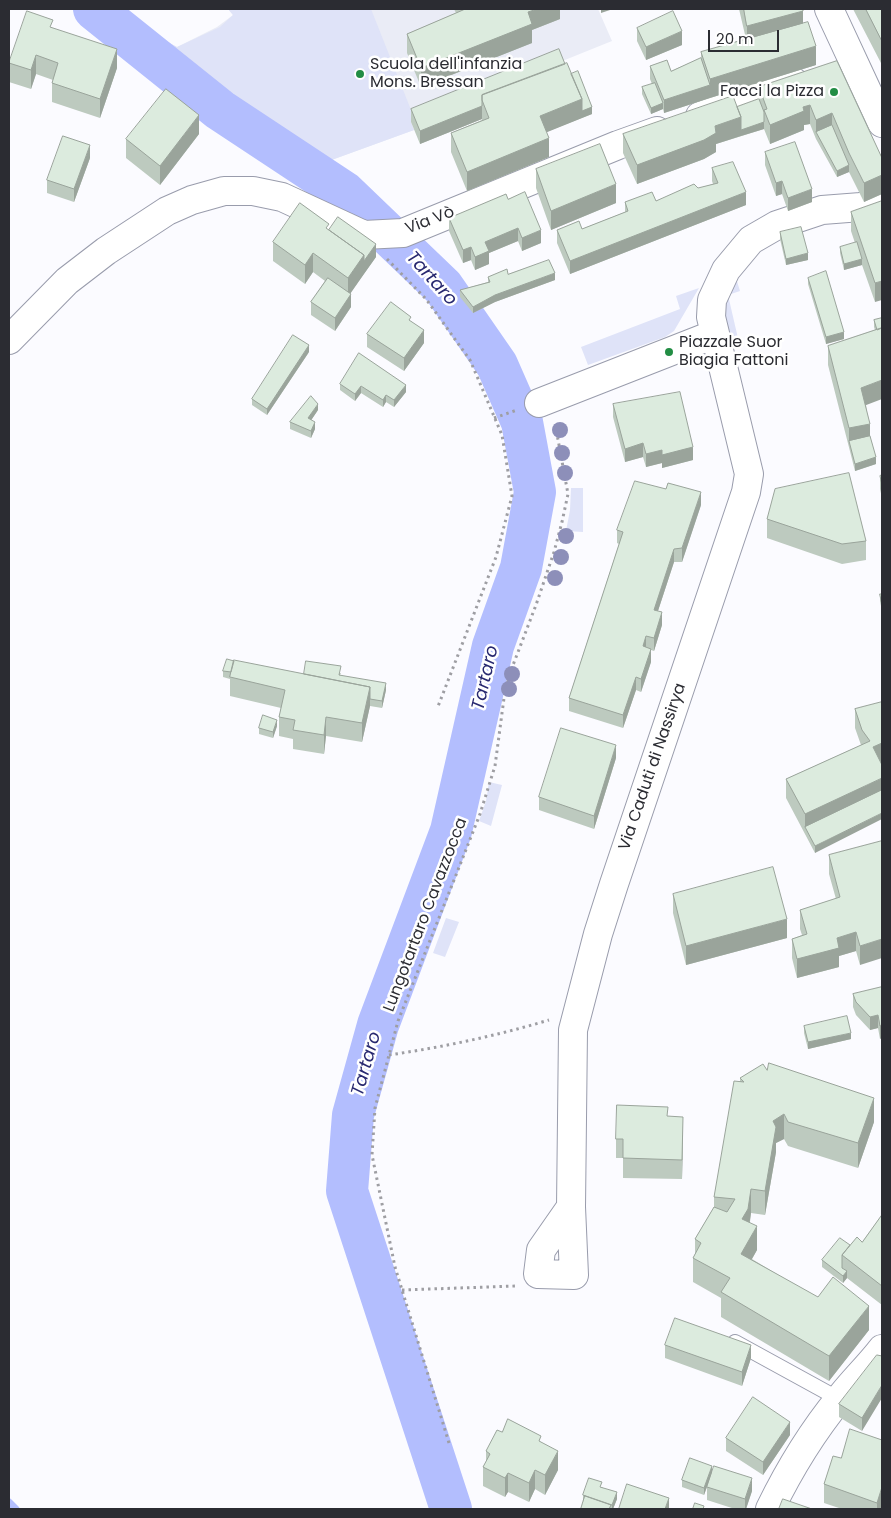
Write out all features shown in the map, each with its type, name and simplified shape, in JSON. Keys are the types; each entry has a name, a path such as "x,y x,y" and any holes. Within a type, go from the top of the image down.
{"street":[{"path":"829,9 835,68 882,123"},
{"name":"Via Vò","path":"9,340 67,281 106,251 167,211 208,195 224,191 253,191 282,197 364,235 403,233 618,145 835,68"},
{"name":"Via Caduti di Nassirya","path":"538,1274 541,1250 571,1207 573,1038 578,1014 614,884 746,492 749,474 711,317 712,300 726,270 751,240 777,225 822,210 861,207 882,201"},
{"path":"545,400 715,334"},
{"path":"770,1509 785,1479 839,1399 881,1352"}],"lane":[{"path":"723,1336 839,1399"}],"path":[{"path":"364,235 426,299 470,360 502,434 512,496 496,557 437,709"},
{"name":"Lungotartaro Cavazzocca","path":"449,1443 394,1267 372,1155 375,1108 398,1021 466,849 495,766 504,698 510,672 536,605 562,522 568,494 545,400"},
{"path":"389,1055 505,1033 555,1018 578,1014"},
{"path":"402,1290 520,1286 538,1274"}],"shaded area":[{"name":"Scuola dell'infanzia Mons. Bressan","path":"228,9 598,9 612,41 411,122 414,130 326,162 256,120 208,86 159,49 120,16 177,47 217,27 233,15"},
{"path":"228,9 371,9 415,120 411,122 414,130 326,162 224,99 120,16 177,47 220,27 233,15"},
{"path":"736,278 740,291 728,295 740,347 727,350 721,329 726,294"},
{"path":"699,288 674,331 665,337 588,365 581,347 680,309 676,296"},
{"path":"571,488 583,488 583,532 566,531 570,510"},
{"path":"489,782 502,785 491,826 479,821 486,801"},
{"path":"446,918 459,922 445,957 433,953"}],"building":[{"path":"462,9 537,9 528,12 532,24 421,68 407,34"},
{"path":"744,9 803,9 803,11 747,26"},
{"path":"866,9 882,9 882,41"},
{"path":"27,11 53,20 50,27 117,49 100,99 52,83 58,63 36,55 31,70 9,63"},
{"path":"673,11 682,31 646,47 637,28"},
{"path":"808,22 816,46 710,79 701,52"},
{"path":"559,49 565,64 482,95 482,106 420,131 411,109"},
{"path":"701,58 710,85 664,100 650,66 667,60 671,71"},
{"path":"837,61 882,158 882,175 864,183 832,113 816,120 810,105 803,107 804,111 770,125 764,110 767,109 759,87"},
{"path":"567,63 582,99 540,116 549,138 467,172 451,133 489,118 482,95"},
{"path":"578,71 592,107 582,111 582,99 571,74"},
{"path":"655,83 663,103 651,108 642,87"},
{"path":"166,89 199,115 160,166 126,139"},
{"path":"733,96 741,117 715,126 716,133 704,140 637,165 623,134"},
{"path":"759,99 764,112 764,122 741,130 741,117 737,107"},
{"path":"832,125 849,165 837,171 816,132"},
{"path":"63,136 90,145 74,189 47,180"},
{"path":"795,142 812,189 788,198 782,181 776,183 765,152"},
{"path":"600,144 616,184 551,211 536,169"},
{"path":"733,162 746,192 570,261 557,230 579,221 582,229 628,211 625,202 652,192 656,201 694,184 698,188 718,183 712,168"},
{"path":"525,192 541,230 522,238 518,228 485,242 489,251 475,257 471,247 463,250 449,218 506,194 508,199"},
{"path":"882,201 882,281 875,283 851,212"},
{"path":"300,203 329,224 326,228 364,255 348,278 313,253 305,265 273,242"},
{"path":"338,217 376,244 364,261 364,255 329,230"},
{"path":"801,227 808,253 786,259 780,232"},
{"path":"857,242 862,259 844,264 840,247"},
{"path":"549,260 555,273 495,295 473,307 460,290 490,282 488,277 507,269 508,274"},
{"path":"826,271 844,332 826,337 808,278"},
{"path":"328,278 351,294 335,318 311,302"},
{"path":"391,302 411,317 409,320 424,330 404,358 367,334"},
{"path":"882,318 882,328 877,330 874,320"},
{"path":"882,328 882,380 861,388 870,424 849,428 828,346"},
{"path":"293,335 309,345 267,409 252,399"},
{"path":"359,353 406,385 394,400 386,395 383,400 361,386 355,394 340,384"},
{"path":"680,392 693,447 662,455 662,450 646,454 643,443 625,449 613,404"},
{"path":"311,396 318,404 308,418 315,422 311,431 290,422"},
{"path":"870,436 876,457 855,464 849,441"},
{"path":"849,473 866,541 842,544 767,519 775,489"},
{"path":"635,481 666,489 668,483 701,492 682,548 674,549 654,610 662,612 654,638 646,636 643,646 651,649 641,679 636,677 623,715 569,698 623,532 617,530"},
{"path":"227,659 234,661 231,672 223,671"},
{"path":"234,660 370,687 362,723 326,717 324,735 293,730 295,720 279,717 285,690 230,677"},
{"path":"306,661 341,666 339,675 386,683 382,701 370,699 370,687 304,674"},
{"path":"882,702 882,743 873,747 882,765 882,778 805,814 786,779 870,741 862,730 855,709"},
{"path":"263,715 277,720 273,732 259,728"},
{"path":"561,728 616,745 594,816 539,797"},
{"path":"882,790 882,813 815,846 805,827"},
{"path":"882,841 882,939 860,946 856,932 837,938 839,948 797,959 792,939 807,934 800,910 840,897 829,855"},
{"path":"773,867 787,919 686,946 673,894"},
{"path":"882,987 882,1025 880,1026 878,1015 870,1017 856,1002 853,994"},
{"path":"847,1016 851,1033 808,1042 804,1026"},
{"path":"769,1063 874,1098 858,1143 788,1122 784,1114 773,1121 776,1127 765,1191 751,1189 748,1209 742,1219 757,1226 741,1254 818,1297 833,1277 869,1306 829,1356 721,1292 730,1278 693,1258 701,1243 695,1239 714,1207 727,1212 735,1199 714,1197 734,1081 744,1082 740,1078 763,1064 767,1070"},
{"path":"617,1105 668,1107 667,1116 683,1117 682,1160 623,1158 623,1139 616,1139"},
{"path":"882,1215 882,1286 842,1255 857,1237 862,1242"},
{"path":"840,1238 850,1245 842,1255 842,1268 847,1271 843,1276 822,1260"},
{"path":"675,1318 751,1345 742,1372 665,1345"},
{"path":"877,1355 882,1356 882,1385 862,1418 839,1404"},
{"path":"753,1397 790,1422 763,1462 726,1438"},
{"path":"508,1419 541,1436 539,1441 558,1451 545,1475 535,1470 529,1483 508,1473 505,1478 483,1467 490,1454 486,1451 497,1430 502,1432"},
{"path":"850,1429 882,1440 882,1487 877,1503 824,1484 833,1456 841,1458"},
{"path":"690,1458 712,1466 704,1488 682,1480"},
{"path":"714,1466 752,1478 745,1499 707,1487"},
{"path":"589,1478 602,1482 600,1487 617,1492 612,1505 583,1495"},
{"path":"627,1484 669,1498 665,1509 619,1509"},
{"path":"585,1496 611,1505 609,1509 581,1509"},
{"path":"783,1499 812,1509 779,1509"},
{"path":"695,1503 704,1506 703,1509 693,1509"}],"waterway":[{"name":"Tartaro","path":"94,9 220,110 344,192 443,287 497,365 522,422 535,492 521,568 493,646 451,831 378,1025 353,1115 347,1191 451,1509"},
{"name":"Tartaro","path":"9,1502 16,1509"}],"place":[{"name":"Scuola dell'infanzia Mons. Bressan","path":"360,74"},
{"name":"Facci la Pizza","path":"834,92"},
{"name":"Piazzale Suor Biagia Fattoni","path":"669,352"}]}
